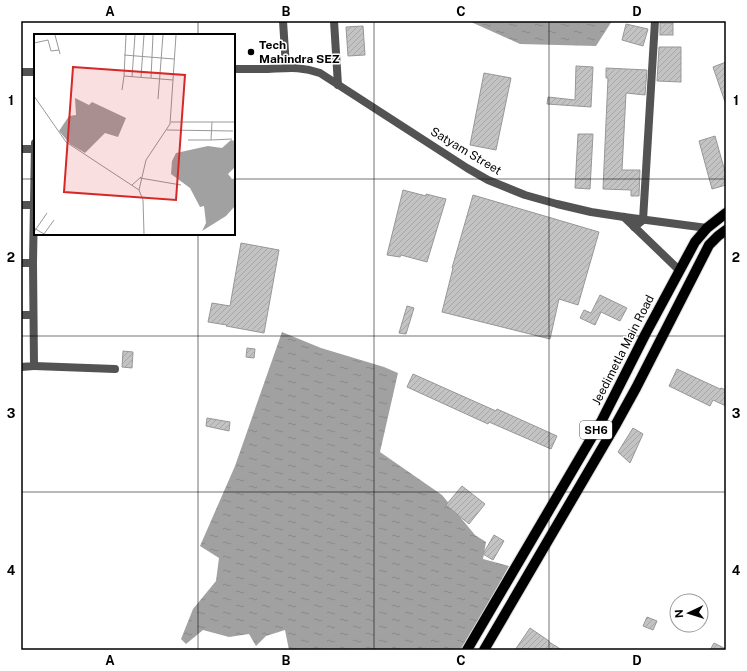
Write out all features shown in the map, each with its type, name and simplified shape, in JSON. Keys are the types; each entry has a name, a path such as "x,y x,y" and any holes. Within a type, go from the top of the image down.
{"main road":[{"name":"Jeedimetla Main Road","path":"467,650 602,420 679,270 695,242 707,228 726,213"},
{"name":"SH6","path":"484,650 615,426 709,245 726,230"}],"street":[{"path":"283,21 286,67"},
{"path":"334,21 338,85"},
{"path":"634,227 643,220 655,21"},
{"name":"Satyam Street","path":"235,69 270,69 286,67 310,69 320,73 467,168 488,180 525,195 591,212 707,228"},
{"path":"21,72 34,72"},
{"path":"21,149 34,149"},
{"path":"21,205 34,205 34,366"},
{"path":"624,217 679,270"},
{"path":"21,263 33,263"},
{"path":"21,315 33,315"},
{"path":"21,367 34,366 115,369"}],"water":[{"path":"471,21 612,21 596,46 520,44"},
{"path":"282,332 321,348 384,367 398,373 380,452 442,495 475,535 486,542 483,559 509,566 463,650 289,650 285,630 266,636 256,646 249,634 229,637 203,630 186,644 181,639 193,609 216,581 219,558 200,546 235,466"}],"building":[{"path":"660,23 673,23 673,35 660,35"},
{"path":"626,24 648,29 643,46 622,40"},
{"path":"363,26 365,55 348,56 346,27"},
{"path":"659,47 681,47 681,82 657,81"},
{"path":"726,62 726,102 725,102 713,67"},
{"path":"576,66 593,67 591,107 547,104 548,97 575,100"},
{"path":"606,68 647,70 645,95 626,93 622,170 640,170 639,196 631,196 631,190 603,189 608,78 606,78"},
{"path":"484,73 511,78 496,150 470,145"},
{"path":"578,134 593,134 590,189 575,188"},
{"path":"715,136 726,175 726,185 712,189 699,141"},
{"path":"403,190 446,199 427,262 401,255 400,257 387,255"},
{"path":"473,195 599,232 578,305 559,299 550,339 442,312 452,268"},
{"path":"241,243 279,250 264,333 208,322 212,303 230,306"},
{"path":"600,295 627,308 620,321 601,312 595,325 580,318 584,310 591,313"},
{"path":"407,306 414,308 406,334 399,333"},
{"path":"247,348 255,349 254,358 246,357"},
{"path":"123,351 133,352 132,368 122,367"},
{"path":"677,369 720,389 726,390 726,406 713,400 710,406 669,386"},
{"path":"413,374 557,436 551,449 489,422 488,424 407,387"},
{"path":"207,418 230,422 229,431 206,426"},
{"path":"633,428 643,434 630,463 618,452"},
{"path":"462,486 485,504 469,524 446,505"},
{"path":"494,535 504,541 493,560 483,554"},
{"path":"647,617 657,621 653,630 643,626"},
{"path":"530,628 549,642 562,650 515,650"},
{"path":"714,643 726,649 726,650 710,650"}],"place":[{"name":"Tech Mahindra SEZ","path":"251,52"}]}
